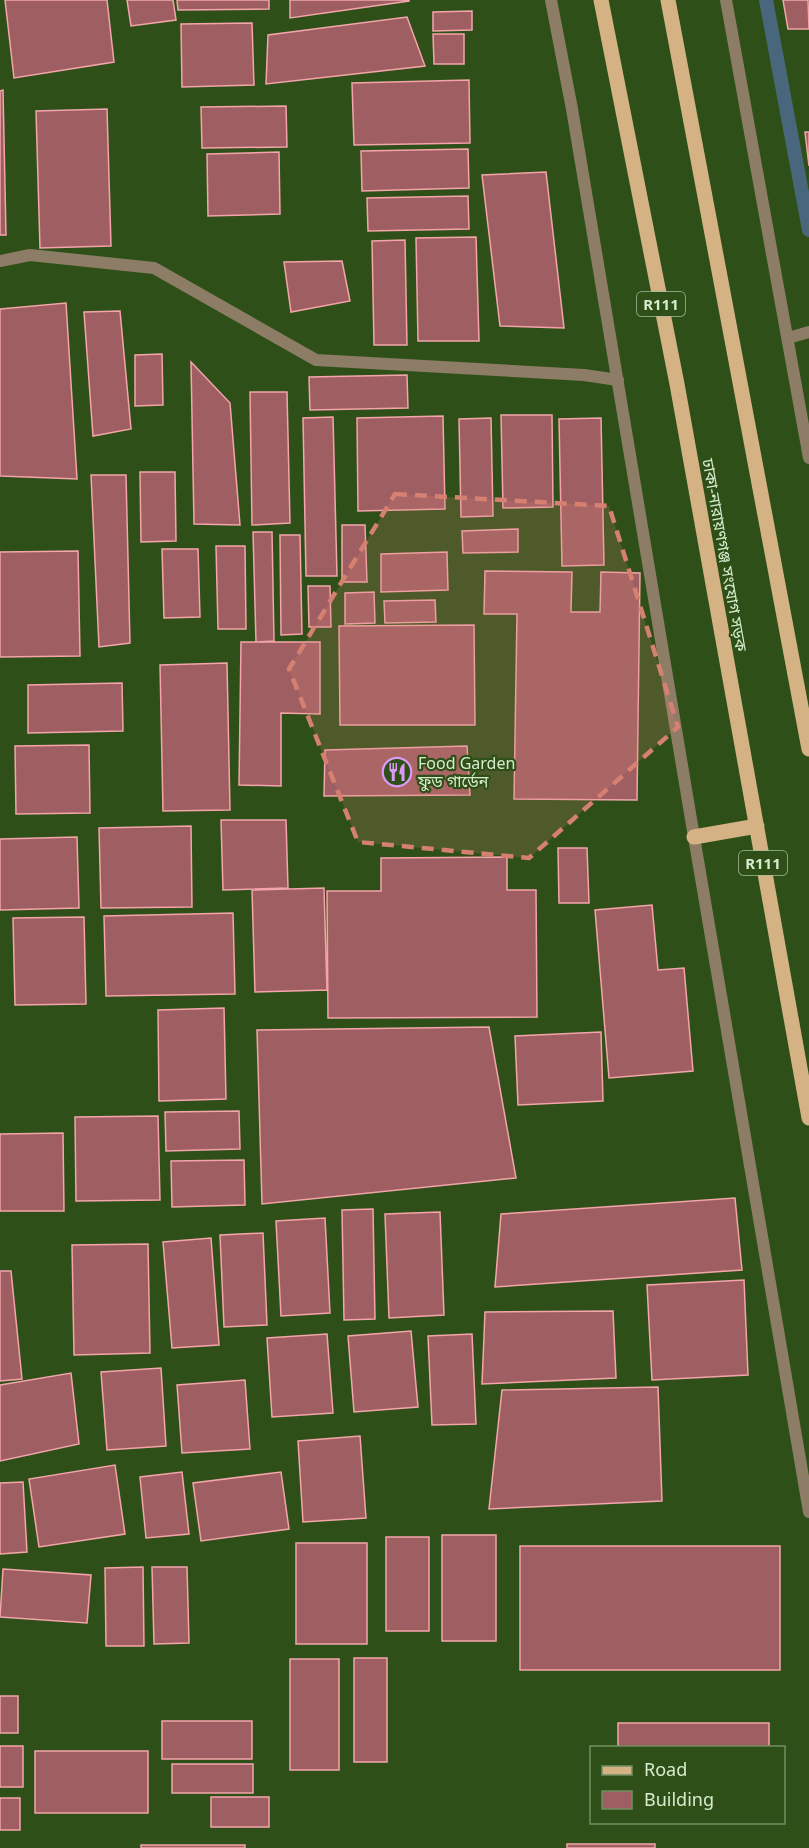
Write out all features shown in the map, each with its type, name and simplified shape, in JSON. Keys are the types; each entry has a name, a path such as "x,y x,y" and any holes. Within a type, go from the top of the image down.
{"main road":[{"name":"ঢাকা-নারায়ণগঞ্জ সংযোগ সড়ক","path":"601,0 676,384 809,1118"},
{"path":"668,0 809,749"},
{"path":"693,837 757,826"}],"street":[{"path":"551,0 572,109 693,837 809,1512"},
{"path":"726,0 809,459"},
{"path":"0,261 30,255 154,268 316,360 584,375 618,380"},
{"path":"788,338 809,332"}],"highlighted area":[{"path":"395,494 609,506 678,727 529,858 358,842 289,669"}],"building":[{"path":"5,0 107,0 114,62 14,78"},
{"path":"127,0 173,0 176,20 131,26"},
{"path":"177,0 269,0 269,9 178,10"},
{"path":"290,0 409,0 409,1 290,18"},
{"path":"783,0 808,0 809,29 788,29"},
{"path":"472,11 472,30 433,31 433,12"},
{"path":"407,17 425,66 266,84 268,35"},
{"path":"252,23 254,85 182,87 181,24"},
{"path":"433,34 464,34 464,64 434,64"},
{"path":"469,80 470,143 354,145 352,83"},
{"path":"3,90 6,235 0,235 0,91"},
{"path":"286,106 287,147 202,148 201,107"},
{"path":"107,109 111,246 40,248 36,111"},
{"path":"805,132 809,132 809,166"},
{"path":"468,149 469,188 362,191 361,151"},
{"path":"279,152 280,214 208,216 207,154"},
{"path":"546,172 564,328 500,326 482,175"},
{"path":"468,196 469,229 368,231 367,198"},
{"path":"476,237 479,341 418,341 416,238"},
{"path":"405,240 407,345 374,345 372,241"},
{"path":"342,261 350,301 291,312 284,262"},
{"path":"66,303 77,479 0,476 0,309"},
{"path":"120,311 131,429 93,436 84,312"},
{"path":"162,354 163,405 135,406 135,355"},
{"path":"191,362 230,403 240,525 194,524"},
{"path":"407,375 408,408 310,410 309,377"},
{"path":"250,392 287,392 290,523 252,525"},
{"path":"501,415 552,415 553,507 503,508"},
{"path":"443,416 445,509 358,511 357,418"},
{"path":"333,417 337,576 306,576 303,418"},
{"path":"491,418 493,516 461,517 459,419"},
{"path":"601,418 604,565 562,566 559,419"},
{"path":"140,472 175,472 176,541 141,542"},
{"path":"91,475 126,475 130,643 99,647"},
{"path":"342,525 365,525 367,582 342,582"},
{"path":"518,529 518,552 463,553 462,531"},
{"path":"253,532 272,532 274,641 256,642"},
{"path":"280,535 300,535 302,634 281,635"},
{"path":"216,546 245,546 246,629 218,629"},
{"path":"162,549 198,549 200,617 164,618"},
{"path":"78,551 80,656 0,657 0,552"},
{"path":"447,552 448,590 381,592 381,554"},
{"path":"485,571 572,572 571,612 600,612 601,572 640,573 637,800 514,799 517,614 484,614"},
{"path":"308,586 330,586 331,627 309,627"},
{"path":"374,592 375,623 345,624 345,593"},
{"path":"435,600 436,622 385,623 384,601"},
{"path":"474,625 475,725 340,725 339,626"},
{"path":"241,642 320,642 320,714 281,713 281,786 239,785"},
{"path":"227,663 230,810 163,811 160,665"},
{"path":"122,683 123,731 28,733 28,685"},
{"path":"89,745 90,813 16,814 15,746"},
{"name":"Food Garden ফুড গার্ডেন","path":"467,746 470,795 324,796 325,750"},
{"path":"221,820 286,820 288,888 223,890"},
{"path":"191,826 192,907 101,908 99,828"},
{"path":"77,837 79,908 0,910 0,839"},
{"path":"558,848 587,848 589,903 559,903"},
{"path":"507,857 507,890 536,890 537,1017 328,1018 327,891 381,891 381,858"},
{"path":"324,888 327,990 255,992 252,890"},
{"path":"652,905 658,970 684,968 693,1071 609,1078 595,910"},
{"path":"233,913 235,994 106,996 104,916"},
{"path":"84,917 86,1004 15,1005 13,918"},
{"path":"224,1008 226,1099 159,1101 158,1010"},
{"path":"489,1027 516,1178 262,1204 257,1030"},
{"path":"601,1032 603,1101 518,1105 515,1036"},
{"path":"239,1111 240,1149 166,1151 165,1112"},
{"path":"158,1116 160,1200 76,1201 75,1117"},
{"path":"63,1133 64,1211 0,1211 0,1134"},
{"path":"244,1160 245,1205 172,1207 171,1161"},
{"path":"735,1198 742,1270 495,1287 501,1214"},
{"path":"373,1209 375,1319 344,1320 342,1210"},
{"path":"440,1212 444,1315 389,1318 385,1214"},
{"path":"325,1218 330,1313 281,1316 276,1221"},
{"path":"263,1233 267,1325 224,1327 220,1235"},
{"path":"211,1238 219,1345 172,1348 163,1242"},
{"path":"148,1244 150,1353 74,1355 72,1245"},
{"path":"0,1271 11,1271 22,1379 0,1381"},
{"path":"744,1280 748,1375 652,1380 647,1285"},
{"path":"613,1311 616,1378 482,1384 485,1312"},
{"path":"411,1331 418,1407 354,1412 348,1336"},
{"path":"327,1334 333,1413 272,1417 267,1338"},
{"path":"472,1334 476,1424 432,1425 428,1336"},
{"path":"161,1368 166,1446 107,1450 101,1372"},
{"path":"71,1373 79,1444 0,1461 0,1385"},
{"path":"245,1380 250,1449 182,1453 177,1385"},
{"path":"658,1387 662,1501 489,1509 502,1390"},
{"path":"360,1436 366,1518 303,1522 298,1441"},
{"path":"115,1465 125,1534 39,1547 29,1479"},
{"path":"182,1472 189,1534 146,1538 140,1477"},
{"path":"281,1472 289,1529 201,1541 193,1483"},
{"path":"23,1482 27,1552 0,1554 0,1483"},
{"path":"442,1535 496,1535 496,1641 442,1641"},
{"path":"386,1537 429,1537 429,1631 386,1631"},
{"path":"296,1543 367,1543 367,1644 296,1644"},
{"path":"520,1546 780,1546 780,1670 520,1670"},
{"path":"143,1567 144,1646 106,1646 105,1568"},
{"path":"152,1567 187,1567 189,1643 154,1644"},
{"path":"3,1569 91,1575 87,1623 0,1617"},
{"path":"354,1658 387,1658 387,1762 354,1762"},
{"path":"290,1659 339,1659 339,1770 290,1770"},
{"path":"0,1696 18,1696 18,1733 0,1733"},
{"path":"162,1721 252,1721 252,1759 162,1759"},
{"path":"618,1723 769,1723 769,1746 618,1746"},
{"path":"0,1746 23,1746 23,1787 0,1787"},
{"path":"35,1751 148,1751 148,1813 35,1813"},
{"path":"172,1764 253,1764 253,1793 172,1793"},
{"path":"211,1797 269,1797 269,1827 211,1827"},
{"path":"0,1798 20,1798 20,1830 0,1830"},
{"path":"567,1844 655,1844 655,1848 567,1848"},
{"path":"141,1845 245,1845 245,1848 141,1848"}],"waterway":[{"path":"766,0 809,230"}],"place":[{"name":"Food Garden ফুড গার্ডেন","path":"397,772"}]}
